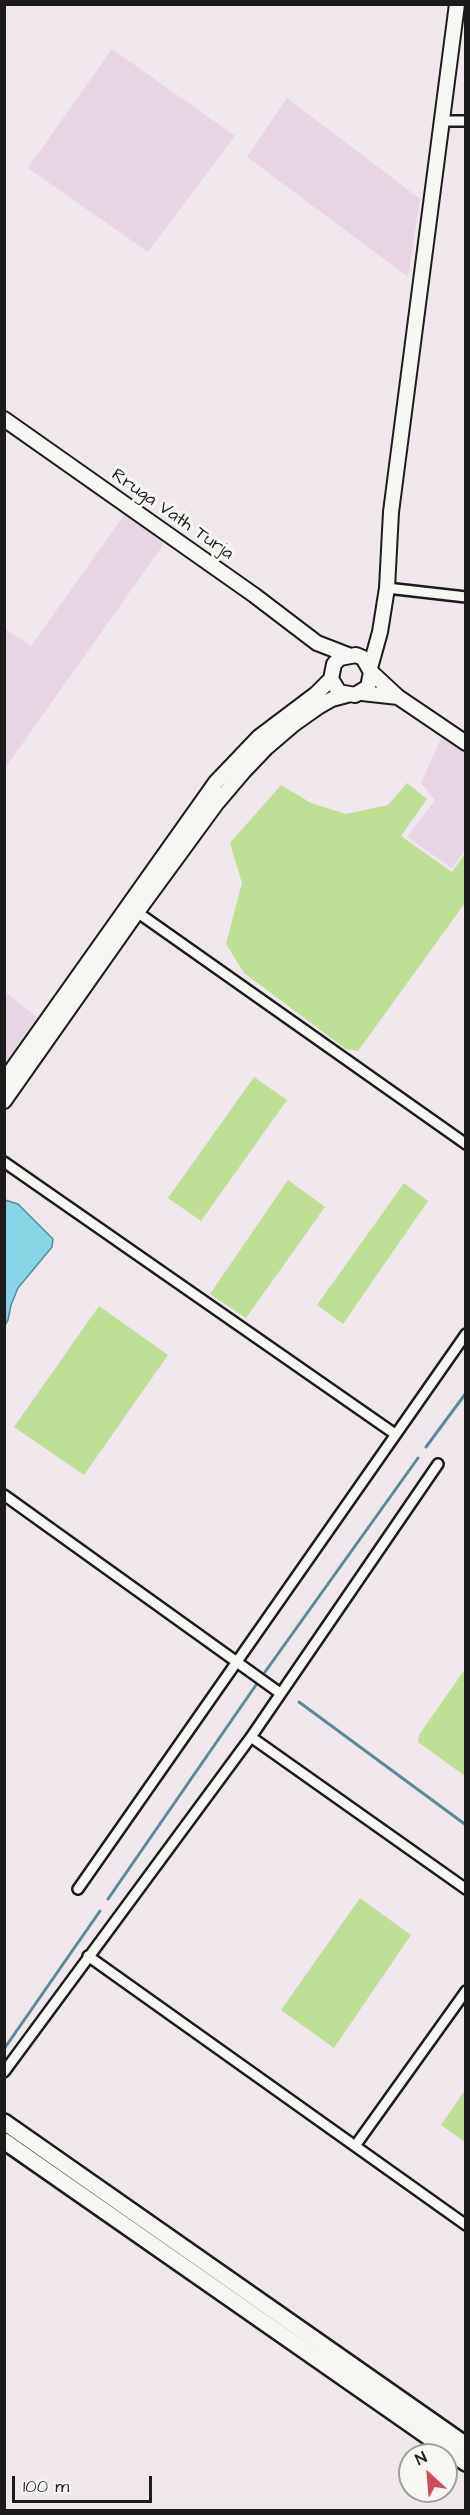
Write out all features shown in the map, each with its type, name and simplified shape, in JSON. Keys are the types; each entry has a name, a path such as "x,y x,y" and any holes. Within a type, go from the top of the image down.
{"main road":[{"path":"4,2122 465,2445"},
{"path":"4,2141 465,2463"}],"street":[{"path":"362,693 371,680 387,588 391,512 457,4"},
{"path":"442,121 465,121"},
{"name":"Rruga Vath Turja","path":"4,419 254,595 317,643 363,658 371,670 398,697 465,743"},
{"path":"387,588 465,597"},
{"path":"4,1081 216,782 259,737 325,687 334,664 365,646 380,632"},
{"name":"Rruga Vath Turja","path":"317,643 324,654 339,692 347,695 362,693 398,697"},
{"path":"4,1101 216,804 266,748 318,707 332,699 347,695"},
{"path":"137,912 465,1144"},
{"path":"4,1162 395,1434"},
{"path":"78,1889 465,1334"},
{"path":"4,2072 250,1737 438,1464"},
{"path":"4,1494 280,1693"},
{"path":"250,1737 465,1888"},
{"path":"88,1956 465,2225"},
{"path":"355,2146 465,1991"}],"shaded area":[{"path":"112,49 235,136 148,252 28,168"},
{"path":"287,98 420,199 408,277 247,157"},
{"path":"127,511 166,541 5,768 5,629 31,646"},
{"path":"443,734 465,748 465,850 452,868 407,837 435,800 421,783"},
{"path":"5,992 41,1020 5,1070"}],"green space":[{"path":"407,783 427,799 401,836 452,872 465,854 465,903 358,1051 346,1049 244,973 226,944 242,883 230,843 281,785 311,803 346,814 388,805"},
{"path":"254,1077 287,1100 201,1221 168,1198"},
{"path":"288,1180 325,1207 246,1318 210,1294"},
{"path":"404,1183 428,1201 343,1324 317,1305"},
{"path":"99,1306 168,1355 84,1475 14,1427"},
{"path":"465,1669 465,1776 418,1742 419,1735"},
{"path":"360,1898 411,1935 334,2048 281,2010"},
{"path":"465,2090 465,2142 441,2125"}],"water":[{"path":"5,1200 18,1204 53,1239 52,1247 18,1288 5,1325"}],"waterway":[{"path":"426,1447 466,1393"},
{"path":"265,1672 418,1458"},
{"path":"108,1899 256,1685"},
{"path":"299,1702 466,1825"},
{"path":"4,2049 100,1911"}]}
